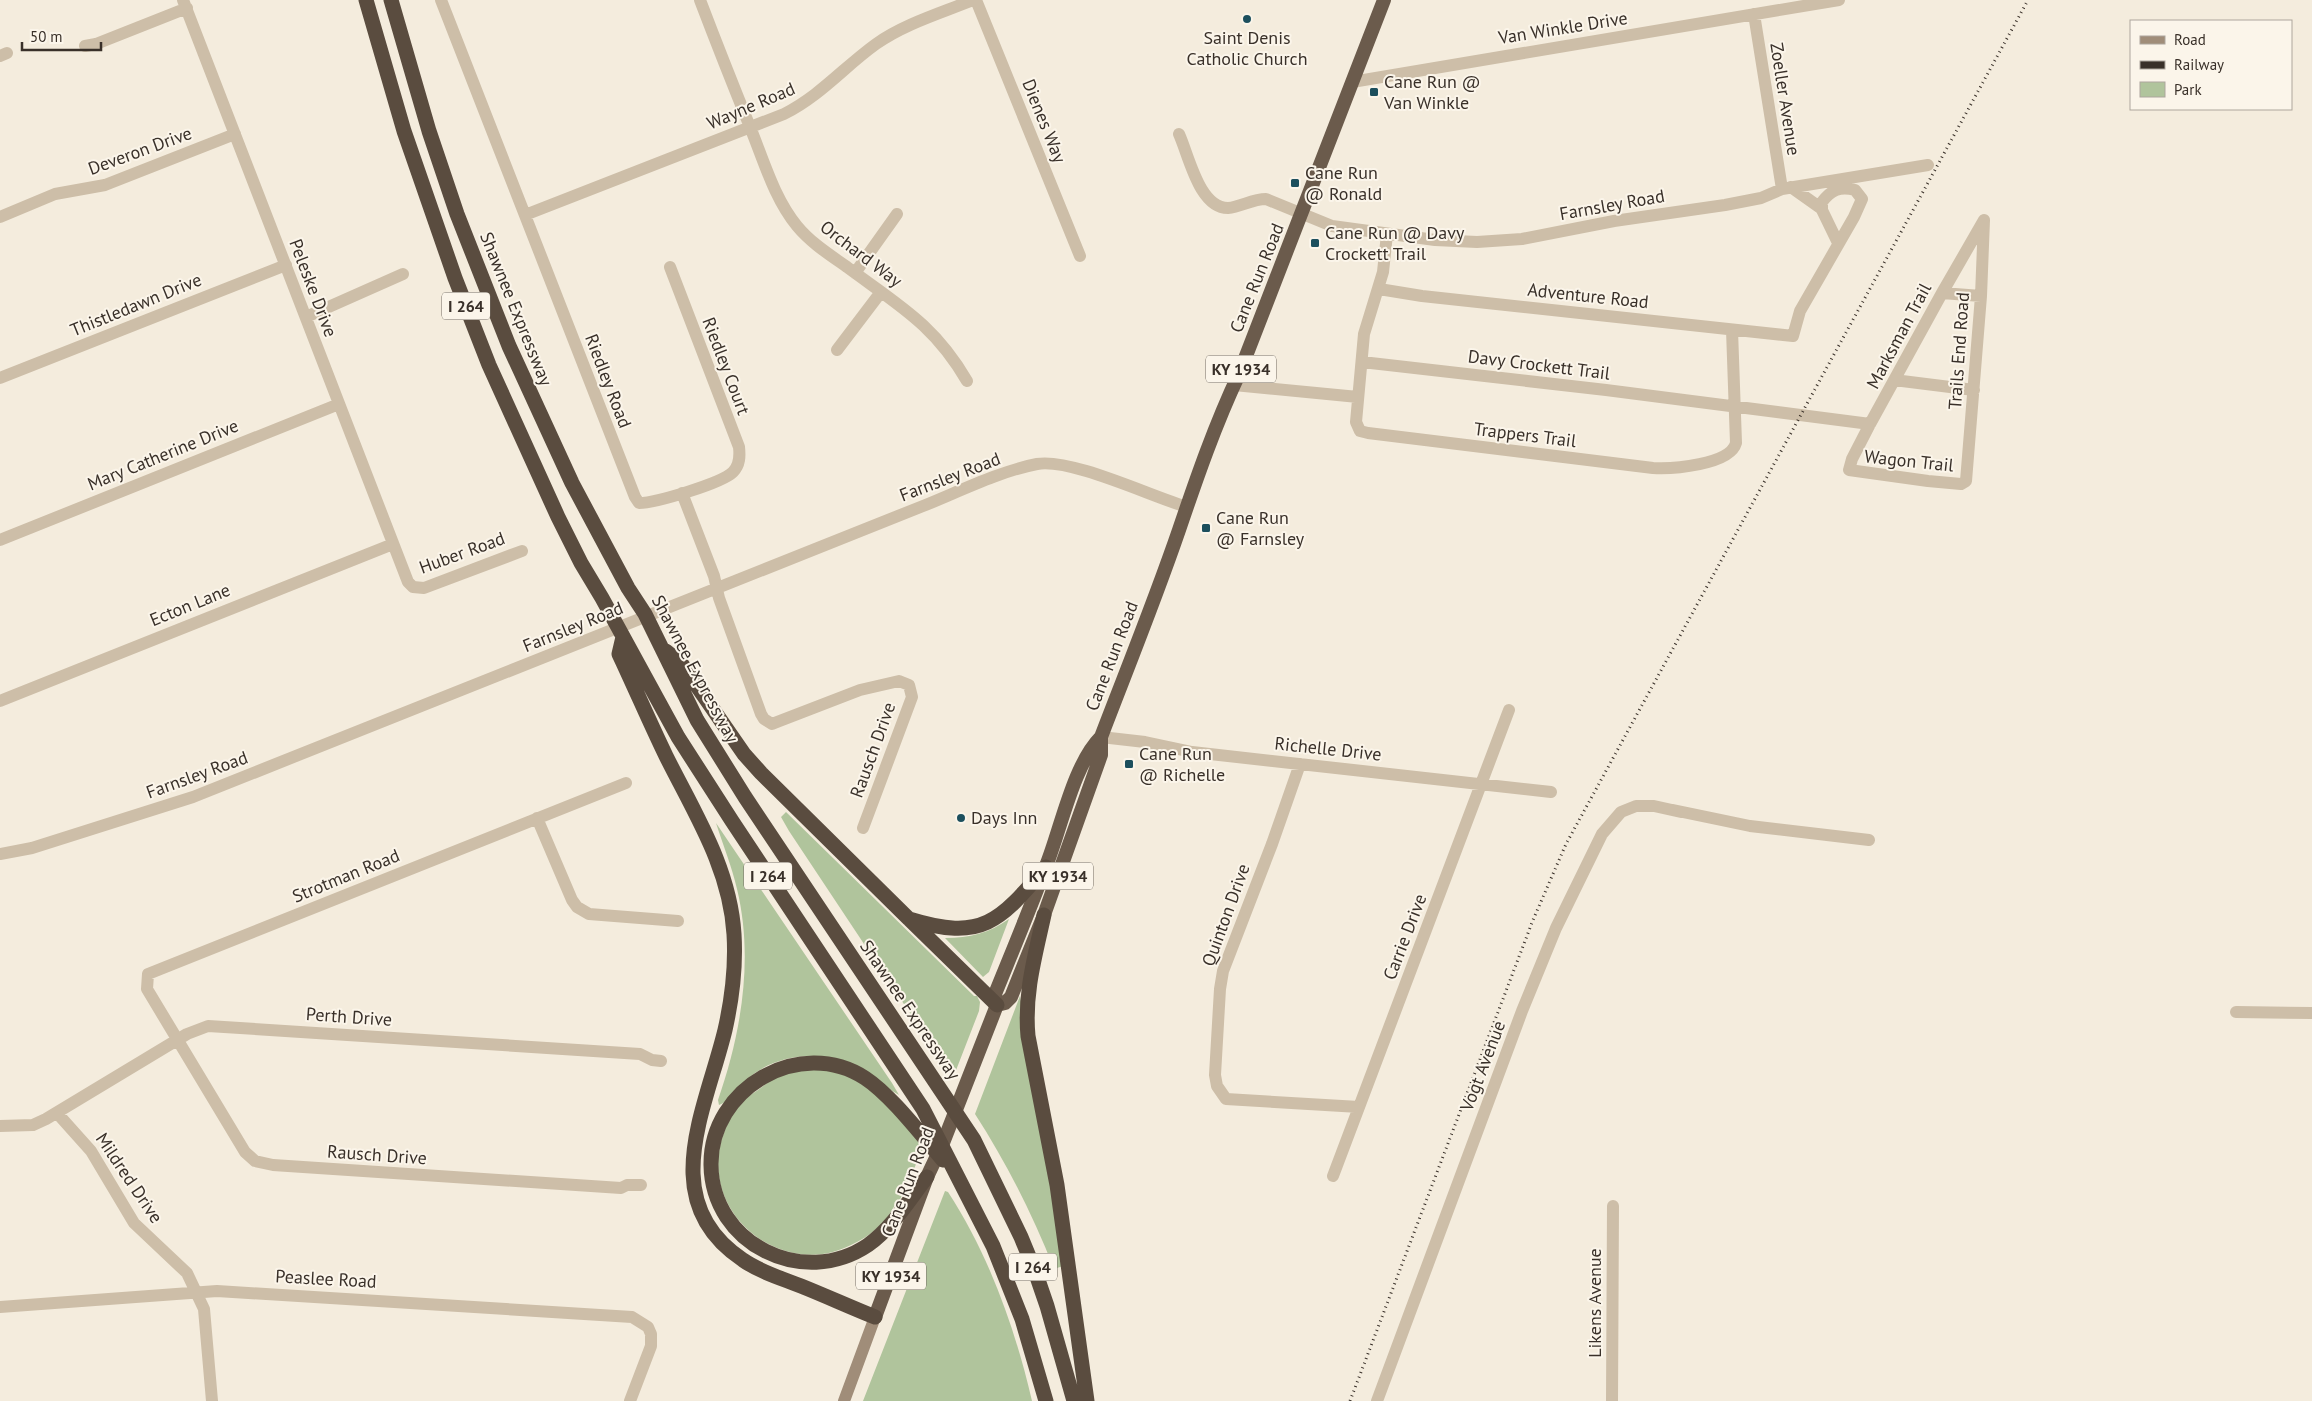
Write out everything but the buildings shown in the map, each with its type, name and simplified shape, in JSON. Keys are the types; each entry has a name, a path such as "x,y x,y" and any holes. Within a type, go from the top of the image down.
{"highway":[{"name":"I 264","path":"366,0 404,131 455,278 530,458 581,563 678,737 923,1109 993,1246 1022,1319 1046,1401"},
{"name":"Shawnee Expressway","path":"391,0 432,140 484,285 555,447 628,588 645,614 697,720 974,1140 1021,1237 1035,1271 1053,1324 1074,1401"},
{"name":"Cane Run Road","path":"997,1005 1005,1003 1011,997 1044,915 1101,755 1101,737 1186,507 1223,408 1234,385 1302,214 1384,0"},
{"path":"623,637 619,654 666,756 707,833 721,866 731,910 735,955 732,989 724,1030 693,1154 692,1177 697,1202 702,1215 716,1236 744,1261 767,1273 875,1317"},
{"path":"661,647 681,663 744,754 761,773 997,1005"},
{"name":"Cane Run Road","path":"875,1317 927,1177 943,1143 997,1005 995,994 1046,867 1082,766 1090,748 1101,737"},
{"path":"909,919 937,928 960,930 979,926 994,919 1015,904 1046,867"},
{"path":"1044,915 1027,993 1026,1016 1028,1036 1057,1185 1087,1401"},
{"path":"927,1177 892,1222 868,1245 840,1258 809,1263 774,1256 745,1238 736,1229 721,1208 713,1183 711,1166 714,1138 732,1103 757,1079 787,1066 806,1063 838,1066 854,1072 881,1090 959,1178"}],"main road":[{"name":"Cane Run Road","path":"844,1401 875,1317"}],"street":[{"name":"Riedley Road","path":"441,0 635,497 639,503 643,503 682,493"},
{"name":"Orchard Way","path":"700,0 772,183 787,213 816,245 929,329 949,352 967,381"},
{"name":"Wayne Road","path":"525,215 801,105 826,87 876,44 892,34 975,0"},
{"name":"Dienes Way","path":"975,0 1080,256"},
{"name":"Van Winkle Drive","path":"1352,82 1839,0"},
{"path":"85,46 96,44 185,4"},
{"name":"Peleske Drive","path":"185,4 393,544 408,582 413,587"},
{"name":"Zoeller Avenue","path":"1754,14 1787,188"},
{"name":"Deveron Drive","path":"0,217 55,194 105,185 235,134"},
{"name":"Farnsley Road","path":"1179,134 1202,191 1212,203 1218,206 1231,208 1258,199 1266,199 1332,226 1463,242 1522,239 1614,221 1725,205 1761,198 1787,188 1928,165"},
{"path":"1787,188 1822,209"},
{"path":"1848,188 1860,194 1862,199 1854,217 1838,243 1822,209 1822,202 1830,192 1848,188"},
{"path":"855,273 897,214"},
{"name":"Marksman Trail","path":"1849,470 1852,459 1870,424 1984,220"},
{"name":"Trails End Road","path":"1964,483 1974,390 1984,220"},
{"path":"1234,385 1358,397 1364,334 1379,289 1385,259 1387,234"},
{"name":"Adventure Road","path":"1379,289 1422,296 1793,336 1800,311 1838,243"},
{"name":"Thistledawn Drive","path":"0,378 286,265"},
{"name":"Riedley Court","path":"670,267 739,447 740,458 738,466 729,475 682,493"},
{"path":"306,317 403,274"},
{"path":"837,350 881,292"},
{"path":"1942,293 1981,296"},
{"path":"1732,330 1734,406"},
{"name":"Davy Crockett Trail","path":"1362,362 1870,424"},
{"path":"1894,380 1974,390"},
{"name":"Trappers Trail","path":"1358,397 1358,428 1368,433 1660,468 1689,466 1731,452 1735,447 1734,406"},
{"name":"Mary Catherine Drive","path":"0,540 339,404"},
{"name":"Farnsley Road","path":"0,854 32,848 193,797 1004,474 1038,464 1070,467 1186,507"},
{"name":"Wagon Trail","path":"1849,470 1928,481 1964,483"},
{"path":"682,493 716,589"},
{"name":"Ecton Lane","path":"0,700 393,544"},
{"name":"Huber Road","path":"413,587 424,588 522,551"},
{"name":"Rausch Drive","path":"716,589 760,714 768,723 777,722 860,690 899,681 909,685 912,697 863,828"},
{"name":"Carrie Drive","path":"1333,1176 1509,710"},
{"name":"Richelle Drive","path":"1101,737 1145,742 1192,752 1551,792"},
{"name":"Quinton Drive","path":"1300,764 1272,844 1223,971 1220,989 1216,1081 1226,1099 1359,1107"},
{"name":"Strotman Road","path":"177,1040 147,989 148,974 626,783"},
{"name":"Vogt Avenue","path":"1630,796 1681,812"},
{"name":"Vogt Avenue","path":"1377,1401 1528,996 1556,928 1602,834 1621,812 1636,806 1654,806 1750,826 1869,840"},
{"path":"537,818 572,900 581,911 598,916 678,921"},
{"path":"2236,1012 2312,1013"},
{"name":"Perth Drive","path":"57,1112 201,1027 217,1026 640,1054 652,1060 661,1061"},
{"name":"Rausch Drive","path":"177,1040 245,1152 255,1161 263,1164 621,1188 627,1185 641,1185"},
{"path":"0,1126 33,1125 57,1112"},
{"name":"Mildred Drive","path":"57,1112 91,1151 134,1223 187,1273 202,1301 206,1320 212,1401"},
{"name":"Likens Avenue","path":"1612,1401 1613,1206"},
{"name":"Peaslee Road","path":"0,1307 217,1291 632,1317 648,1327 651,1334 651,1346 630,1401"}],"green space":[{"path":"786,812 974,996 977,996 980,1002 979,1011 953,1078 789,831 781,817"},
{"path":"716,823 899,1095 851,1064 827,1057 802,1056 777,1062 755,1073 724,1103 719,1105 718,1100 739,1023 745,969 742,915 737,889"},
{"path":"1009,919 989,972 983,977 945,938 979,934"},
{"path":"1020,996 1063,1266 1054,1269 1018,1189 975,1114"},
{"path":"806,1069 837,1072 853,1078 864,1085 899,1115 923,1149 897,1206 895,1205 882,1224 851,1245 823,1254 796,1253 771,1245 749,1230 732,1210 721,1186 718,1159 725,1130 733,1113 742,1102 776,1077"},
{"path":"945,1191 948,1192 963,1216 999,1293 1009,1319 1032,1401 863,1401"}],"railway":[{"path":"1350,1401 1533,920 1566,844 2028,0"}],"place":[{"name":"Saint Denis Catholic Church","path":"1247,19"},
{"name":"Cane Run @ Van Winkle","path":"1374,92"},
{"name":"Cane Run @ Ronald","path":"1295,183"},
{"name":"Cane Run @ Davy Crockett Trail","path":"1315,243"},
{"name":"Cane Run @ Farnsley","path":"1206,528"},
{"name":"Cane Run @ Richelle","path":"1129,764"},
{"name":"Days Inn","path":"961,818"}]}
